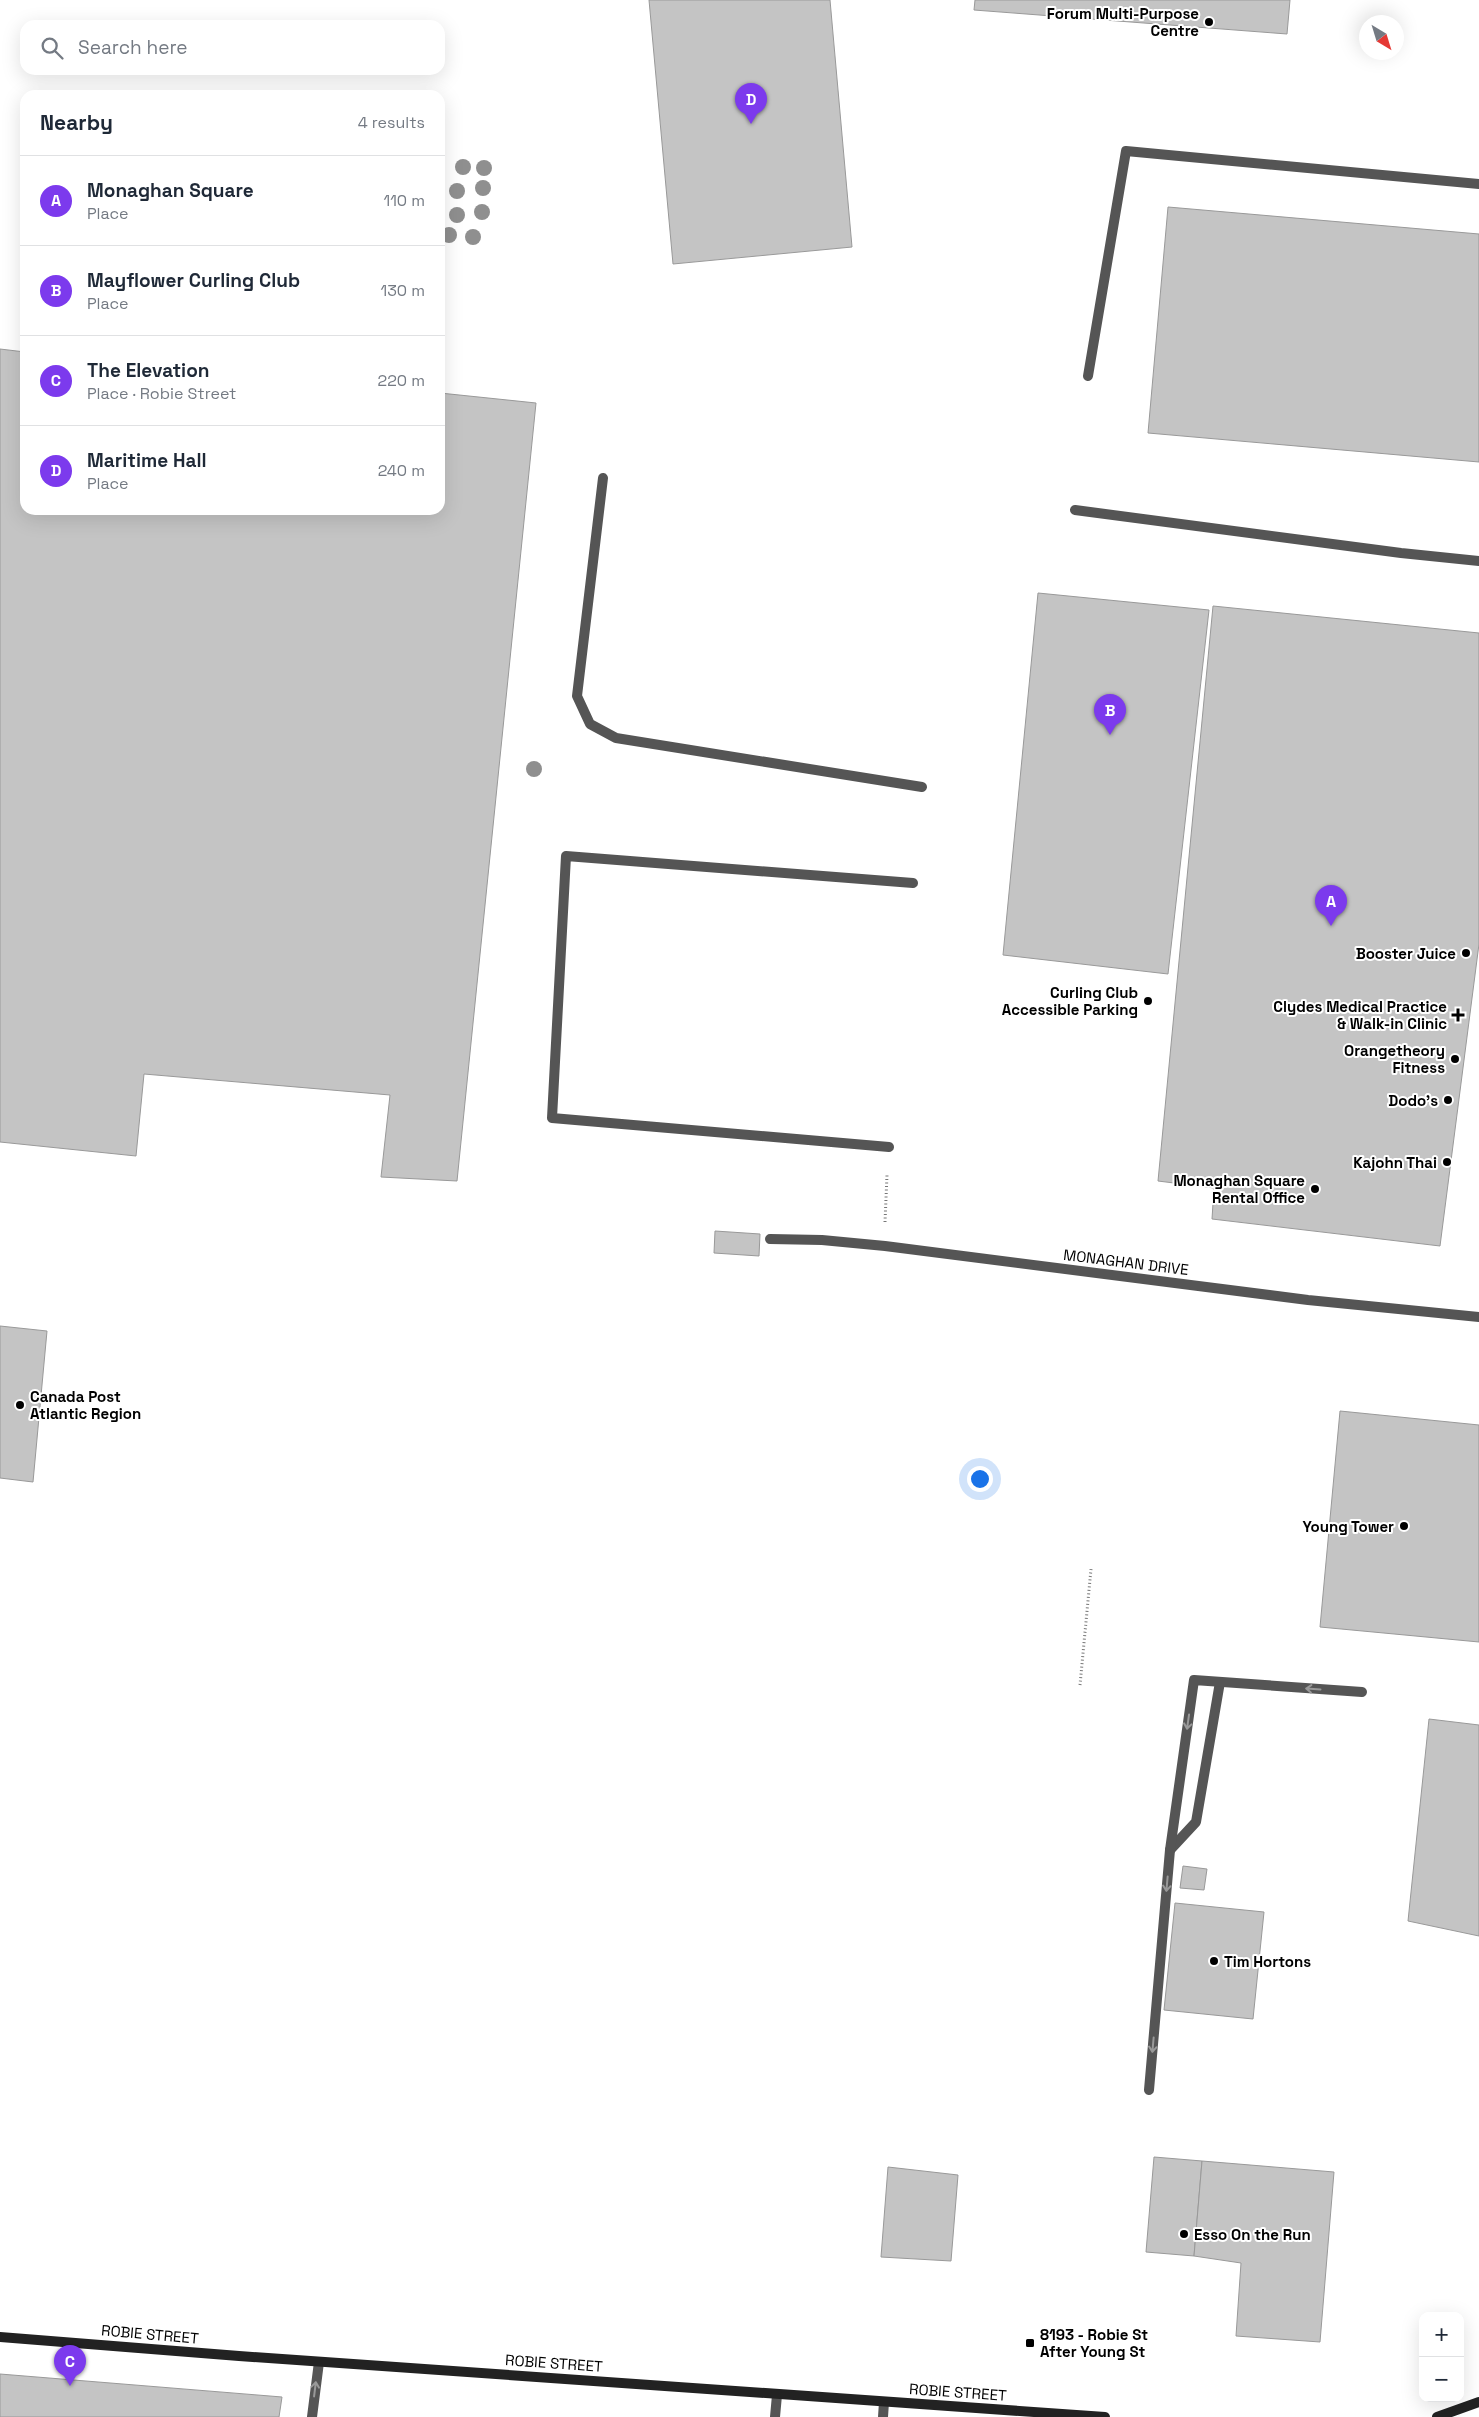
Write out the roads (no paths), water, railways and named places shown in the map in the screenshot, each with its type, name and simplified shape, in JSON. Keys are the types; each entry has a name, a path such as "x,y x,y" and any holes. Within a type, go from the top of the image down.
{"main road":[{"name":"ROBIE STREET","path":"0,2337 319,2362 1105,2417"},
{"path":"1438,2417 1479,2402"}],"street":[{"path":"1088,376 1126,151 1479,184"},
{"path":"603,478 578,696 590,724 616,738 922,787"},
{"path":"1075,510 1401,553 1479,561"},
{"path":"889,1147 552,1118 566,856 913,883"},
{"name":"MONAGHAN DRIVE","path":"770,1239 822,1240 885,1246 1308,1300 1479,1316"},
{"path":"1149,2090 1170,1850 1194,1680 1362,1692"},
{"path":"1170,1850 1196,1822 1220,1682"},
{"path":"312,2417 319,2362"},
{"path":"775,2417 777,2394"},
{"path":"883,2417 884,2402"}],"place":[{"name":"Forum Multi-Purpose Centre","path":"1209,22"},
{"name":"Maritime Hall","path":"751,124"},
{"name":"Mayflower Curling Club","path":"1110,735"},
{"name":"Monaghan Square","path":"1331,926"},
{"name":"Booster Juice","path":"1466,953"},
{"name":"Curling Club Accessible Parking","path":"1148,1001"},
{"name":"Clydes Medical Practice & Walk-in Clinic","path":"1458,1015"},
{"name":"Orangetheory Fitness","path":"1455,1059"},
{"name":"Dodo's","path":"1448,1100"},
{"name":"Kajohn Thai","path":"1447,1162"},
{"name":"Monaghan Square Rental Office","path":"1315,1189"},
{"name":"Canada Post Atlantic Region","path":"20,1405"},
{"name":"Young Tower","path":"1404,1526"},
{"name":"Tim Hortons","path":"1214,1961"},
{"name":"Esso On the Run","path":"1184,2234"},
{"name":"8193 - Robie St After Young St","path":"1030,2343"},
{"name":"The Elevation","path":"70,2386"}]}
